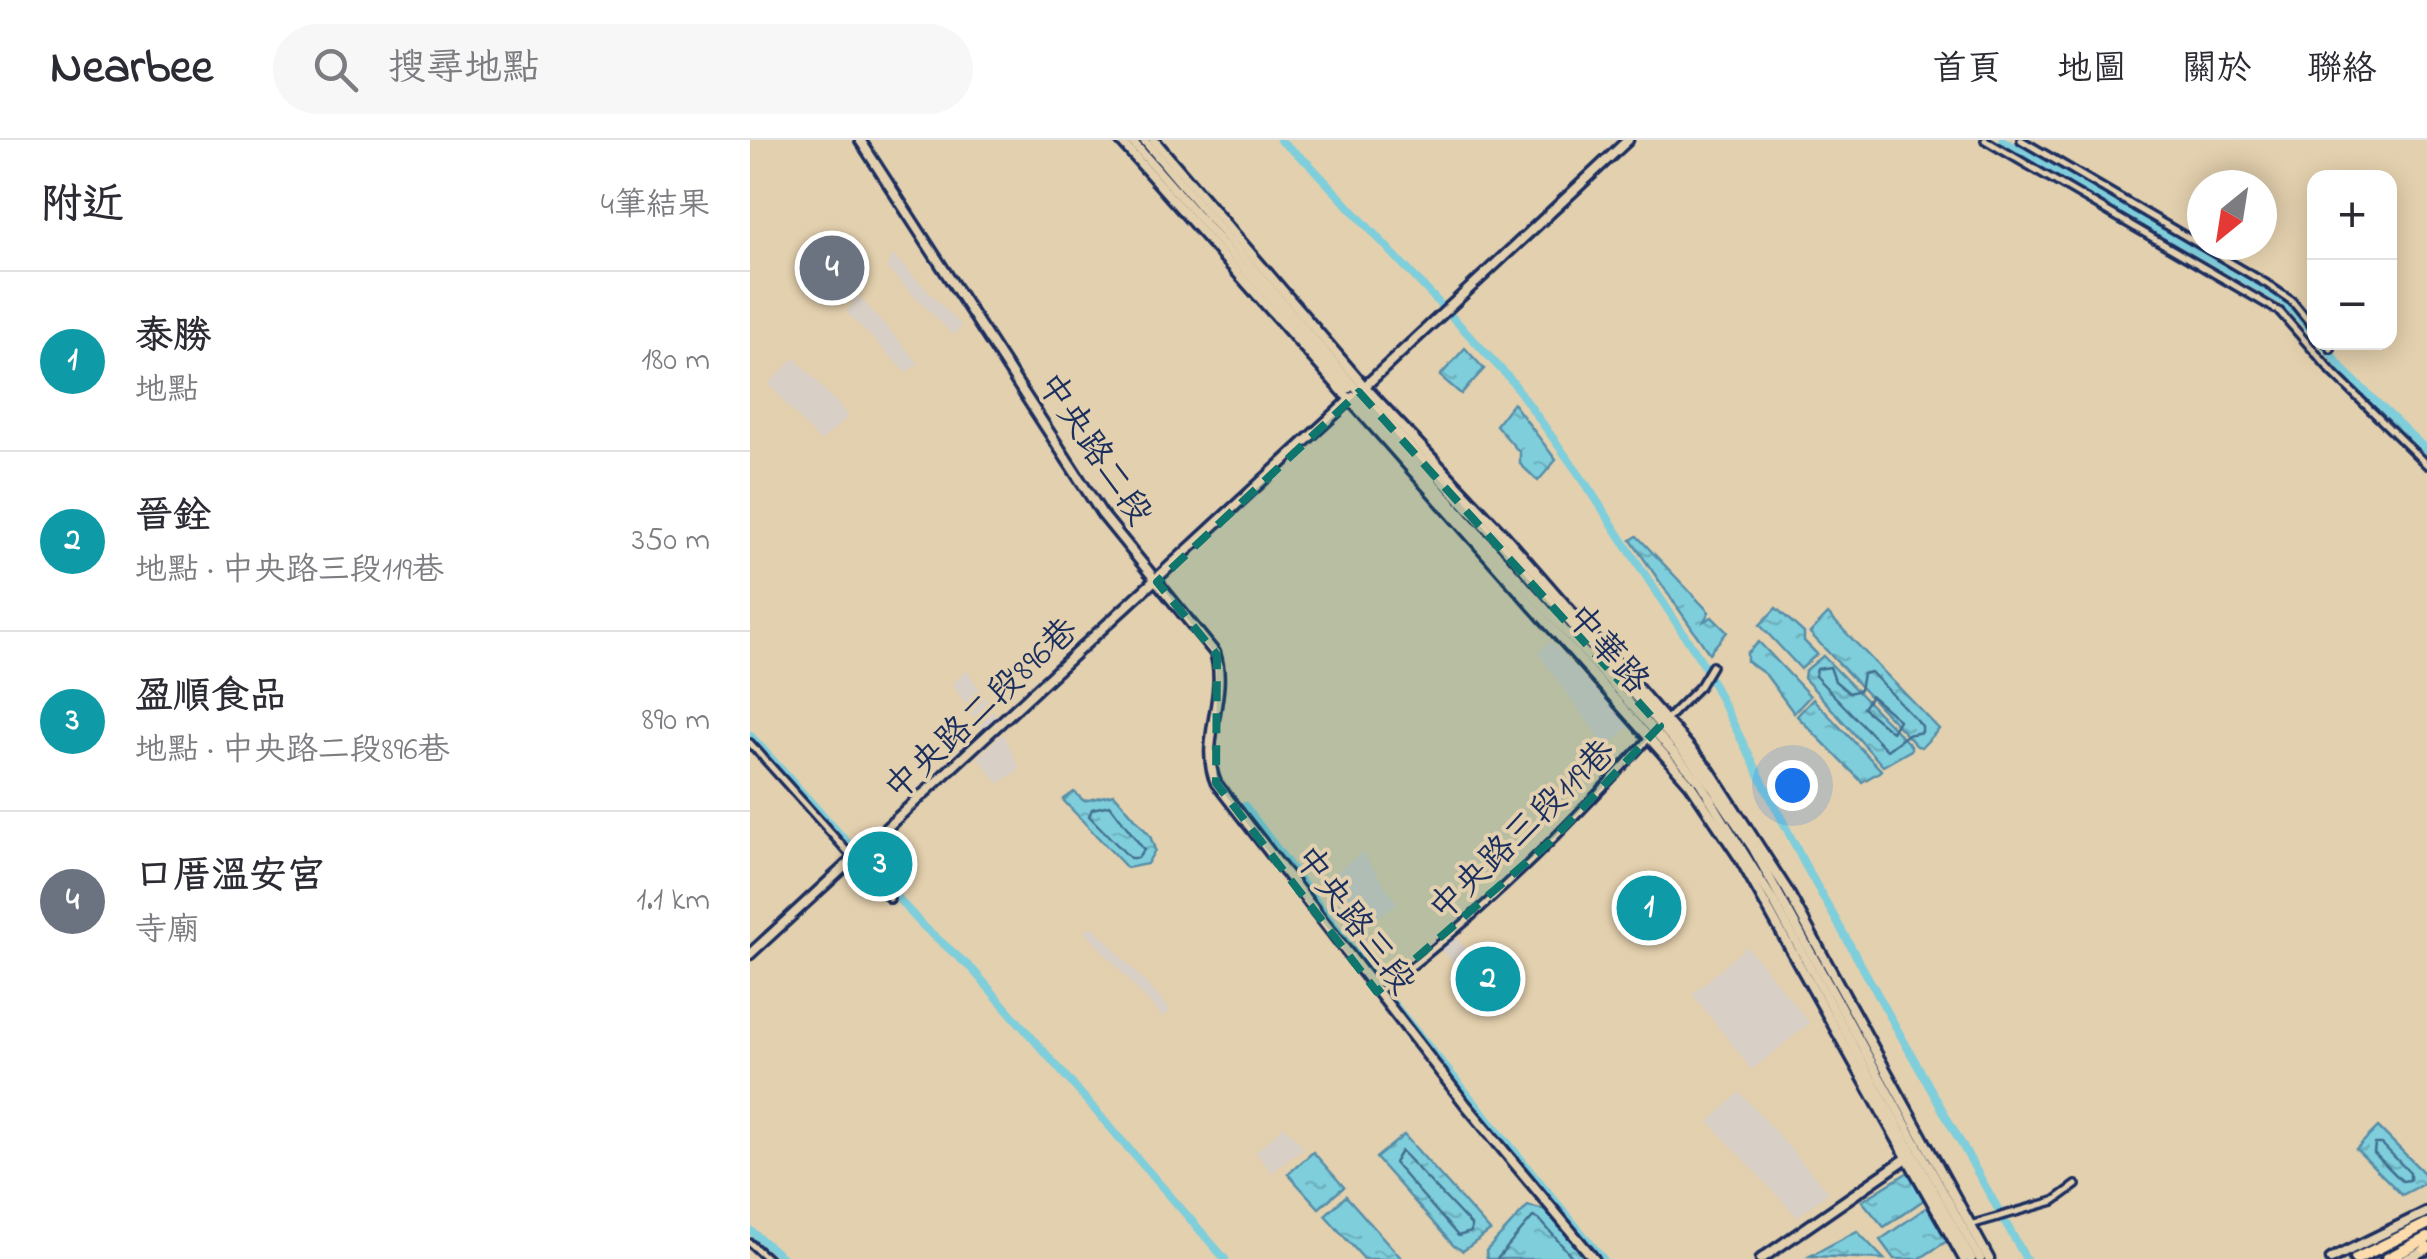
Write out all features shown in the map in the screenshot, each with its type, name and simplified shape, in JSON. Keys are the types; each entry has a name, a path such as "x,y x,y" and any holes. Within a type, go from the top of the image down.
{"highway":[{"path":"2360,1257 2427,1224"},
{"path":"2387,1259 2427,1238"}],"main road":[{"name":"中央路二段","path":"860,140 1102,514 1217,657 1210,763 1226,798"},
{"name":"中華路","path":"1120,140 1357,393 1505,536 1658,729 1980,1259"},
{"name":"中華路","path":"1131,140 1658,729 1710,771 1760,845 1919,1156 1967,1259"},
{"name":"中華路","path":"1144,140 1357,393"},
{"name":"中華路","path":"1154,140 1357,393"},
{"name":"中央路二段896巷","path":"750,954 1444,315 1628,140"},
{"name":"中央路三段","path":"1226,798 1377,992 1594,1259"},
{"name":"中華路","path":"1919,1156 1970,1225 1988,1259"},
{"path":"1761,1259 1919,1156"},
{"path":"2331,1259 2427,1212"},
{"path":"2406,1259 2427,1249"}],"street":[{"path":"1985,140 2280,312 2333,373 2427,465"},
{"path":"2022,140 2267,284 2292,301 2307,319"},
{"name":"中央路三段119巷","path":"1377,992 1435,947 1550,842 1712,666"},
{"path":"750,743 890,899"},
{"path":"1970,1225 2054,1201 2076,1185"},
{"path":"750,1243 768,1259"}],"highlighted area":[{"path":"1359,392 1660,726 1550,842 1377,992 1216,783 1217,655 1157,582"}],"shaded area":[{"path":"893,255 962,326 953,335 886,268"},
{"path":"858,295 919,363 907,373 846,312"},
{"path":"795,358 849,416 820,442 768,384"},
{"path":"1551,641 1629,726 1607,749 1538,653"},
{"path":"967,670 997,717 983,731 952,684"},
{"path":"1003,733 1020,769 998,784 978,757"},
{"path":"1362,852 1398,904 1354,932 1322,883"},
{"path":"1092,925 1171,1010 1163,1018 1085,932"},
{"path":"1454,935 1474,958 1485,949 1519,990 1493,1012 1440,948"},
{"path":"1747,946 1810,1023 1752,1070 1692,994"},
{"path":"1740,1092 1829,1192 1797,1217 1709,1122"},
{"path":"1284,1126 1304,1147 1272,1173 1255,1152"}],"water":[{"path":"1465,348 1484,369 1461,394 1440,376"},
{"path":"1513,403 1556,460 1538,481 1520,464 1520,453 1496,425"},
{"path":"1637,536 1709,612 1704,621 1712,617 1727,632 1709,653 1631,540"},
{"path":"1776,608 1804,633 1804,641 1817,654 1801,669 1760,625"},
{"path":"1828,614 1939,729 1922,747 1810,633"},
{"path":"1759,642 1810,696 1794,713 1766,675 1747,661 1747,653"},
{"path":"1823,656 1911,750 1883,766 1804,678 1805,671"},
{"path":"1813,699 1879,772 1862,782 1797,716"},
{"path":"1074,792 1084,801 1114,794 1150,836 1155,850 1147,864 1127,868 1063,800"},
{"path":"2378,1127 2427,1176 2427,1182 2402,1195 2356,1149"},
{"path":"1404,1135 1490,1231 1463,1251 1454,1246 1376,1158"},
{"path":"1313,1152 1344,1187 1319,1208 1288,1174"},
{"path":"1910,1171 1925,1199 1884,1227 1862,1201"},
{"path":"1346,1196 1402,1259 1364,1259 1325,1215"},
{"path":"1528,1206 1545,1210 1587,1259 1487,1259 1486,1251"},
{"path":"1927,1207 1947,1241 1919,1259 1894,1259 1880,1240"},
{"path":"1857,1231 1884,1259 1810,1256"}],"waterway":[{"path":"1280,140 1309,164 1512,381 1586,484 1702,662 1804,863 2026,1259"},
{"path":"2002,140 2284,302 2307,326"},
{"path":"2328,350 2344,371 2427,451"},
{"path":"750,735 922,925 973,970 1225,1259"},
{"path":"1245,806 1382,990 1603,1259"},
{"path":"750,1230 784,1259"}],"place":[{"name":"口厝溫安宮","path":"832,268"},
{"name":"盈順食品","path":"880,864"},
{"name":"泰勝","path":"1649,908"},
{"name":"晉銓","path":"1488,979"}]}
